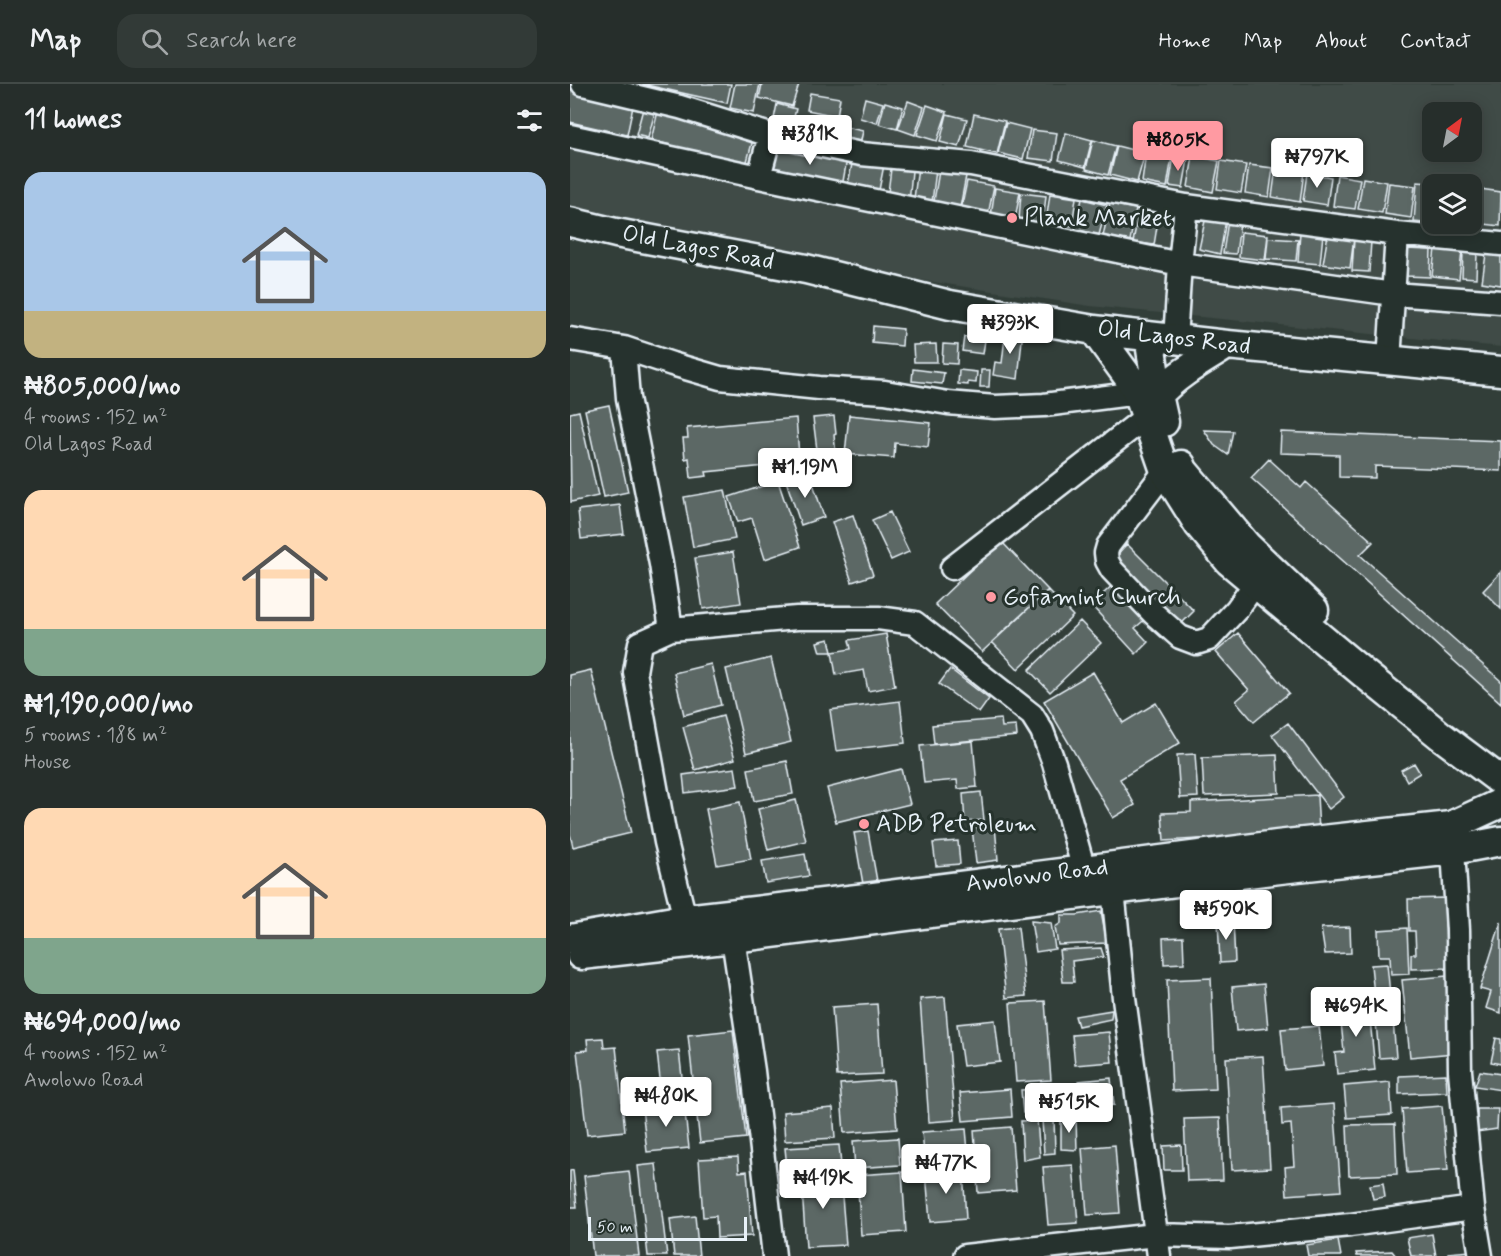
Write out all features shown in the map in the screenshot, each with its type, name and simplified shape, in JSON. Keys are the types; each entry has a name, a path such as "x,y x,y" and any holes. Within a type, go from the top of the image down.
{"main road":[{"name":"Old Lagos Road","path":"570,222 616,233 806,268 950,305 1094,330 1501,371"},
{"path":"1094,330 1167,432 1183,470 1246,545 1303,601 1373,661 1449,725 1501,763"},
{"path":"1162,338 1147,402 1165,471 1199,525 1229,561 1255,584 1433,729 1501,781"},
{"path":"1147,402 1190,367 1227,345"},
{"name":"Awolowo Road","path":"570,939 685,919 1277,845 1451,826 1501,803"},
{"name":"Awolowo Road","path":"570,956 733,938 1280,868 1453,850 1501,841"}],"street":[{"path":"583,84 680,106 770,135 861,154 971,164 1186,206 1397,234 1501,243"},
{"path":"759,177 770,135"},
{"path":"570,136 1180,264 1393,294 1501,302"},
{"path":"1162,338 1180,264 1186,206"},
{"path":"1389,361 1397,234"},
{"path":"570,339 624,348 720,378 885,392 948,403 996,407 1147,402"},
{"path":"624,348 628,398 661,564 671,629"},
{"path":"952,568 1147,402"},
{"path":"1165,471 1108,546 1107,561 1112,570 1180,637 1196,643 1209,639 1237,609 1255,584"},
{"path":"685,919 666,842 635,672 640,643 671,629 797,618 878,618 915,623 1032,715 1042,731 1054,763 1084,870"},
{"path":"1453,850 1458,930 1460,1071 1473,1208 1481,1256"},
{"path":"1113,890 1124,998 1158,1246"},
{"path":"733,938 753,1071 774,1256"},
{"path":"965,1256 1158,1246 1350,1225 1473,1208"}],"shaded area":[{"name":"Plank Market","path":"570,84 1501,84 1501,347 1090,306 698,246 570,212"}],"building":[{"path":"570,84 635,97 627,135 570,122"},
{"path":"642,84 731,84 727,103"},
{"path":"735,84 760,84 754,113 730,108"},
{"path":"762,84 799,84 792,106 759,98"},
{"path":"810,93 840,98 837,116 807,110"},
{"path":"865,98 883,103 877,123 860,118"},
{"path":"908,101 924,107 915,135 898,129"},
{"path":"885,102 903,107 897,129 879,124"},
{"path":"777,104 796,109 790,133 772,129"},
{"path":"644,105 656,108 648,138 636,135"},
{"path":"927,105 947,112 937,141 917,135"},
{"path":"658,111 754,136 746,165 651,140"},
{"path":"947,114 967,119 959,147 940,142"},
{"path":"974,114 1005,121 997,154 967,147"},
{"path":"800,117 863,131 859,149 796,136"},
{"path":"1006,123 1030,129 1023,159 998,153"},
{"path":"1032,130 1057,133 1053,161 1028,158"},
{"path":"1066,133 1092,140 1085,167 1059,160"},
{"path":"1093,140 1116,146 1108,175 1086,169"},
{"path":"778,144 847,159 842,187 772,173"},
{"path":"1117,146 1145,153 1137,182 1110,175"},
{"path":"1146,153 1172,157 1167,187 1142,182"},
{"path":"1174,156 1188,159 1183,188 1169,186"},
{"path":"1193,156 1219,161 1213,192 1188,187"},
{"path":"853,159 884,165 878,195 847,189"},
{"path":"1221,161 1246,165 1241,193 1217,189"},
{"path":"1249,165 1273,168 1269,197 1245,193"},
{"path":"918,167 936,170 932,202 914,199"},
{"path":"1276,168 1304,172 1300,202 1272,197"},
{"path":"891,169 912,171 909,203 887,200"},
{"path":"939,171 966,176 959,213 933,207"},
{"path":"1307,173 1331,177 1327,205 1303,201"},
{"path":"1337,175 1360,179 1355,209 1333,206"},
{"path":"1363,178 1387,182 1382,213 1358,209"},
{"path":"967,181 994,186 988,215 961,210"},
{"path":"1417,182 1422,182 1422,223 1414,222"},
{"path":"1389,183 1415,186 1411,218 1385,214"},
{"path":"995,188 1020,192 1015,220 991,216"},
{"path":"1482,189 1501,192 1500,226 1482,224"},
{"path":"1021,193 1046,196 1043,223 1019,220"},
{"path":"1050,194 1076,198 1072,226 1046,222"},
{"path":"1082,199 1107,205 1099,235 1075,229"},
{"path":"1110,204 1136,209 1130,241 1103,236"},
{"path":"1139,210 1159,214 1154,245 1133,242"},
{"path":"1206,216 1226,220 1220,254 1199,249"},
{"path":"1228,221 1240,223 1236,254 1223,253"},
{"path":"1241,232 1268,235 1265,260 1239,257"},
{"path":"1300,232 1323,234 1320,264 1298,262"},
{"path":"1328,234 1354,238 1350,268 1323,264"},
{"path":"1268,238 1298,240 1296,261 1266,259"},
{"path":"1354,239 1371,241 1369,272 1352,271"},
{"path":"1435,248 1462,251 1459,279 1432,276"},
{"path":"1406,249 1431,250 1430,277 1406,276"},
{"path":"1501,251 1501,285 1482,282 1486,254 1498,256"},
{"path":"1463,252 1477,253 1476,278 1462,277"},
{"path":"873,326 903,329 902,346 872,343"},
{"path":"1006,328 1023,330 1018,379 993,375 995,362 1002,363"},
{"path":"964,337 985,340 983,354 962,351"},
{"path":"936,344 937,362 914,362 913,345"},
{"path":"943,344 958,345 957,364 942,363"},
{"path":"913,369 944,373 942,384 912,381"},
{"path":"959,370 977,372 976,383 958,384"},
{"path":"981,370 990,370 989,387 980,387"},
{"path":"609,405 628,492 604,497 585,410"},
{"path":"579,411 598,496 571,502 570,413"},
{"path":"849,415 931,423 928,447 895,443 894,458 845,454"},
{"path":"834,416 837,466 810,469 809,466 801,466 800,452 817,450 813,418"},
{"path":"796,418 800,468 787,469 787,464 706,472 707,476 691,478 689,458 685,459 683,438 688,438 687,428"},
{"path":"1204,430 1233,431 1228,455 1214,445"},
{"path":"1281,432 1501,441 1501,471 1375,466 1375,478 1339,477 1339,455 1280,453"},
{"path":"1269,459 1301,488 1306,482 1373,542 1360,555 1501,681 1501,703 1251,478"},
{"path":"810,474 824,517 801,525 786,481"},
{"path":"778,481 800,547 765,559 752,518 738,522 729,497"},
{"path":"725,490 735,539 693,547 684,497"},
{"path":"620,505 624,534 581,539 578,510"},
{"path":"890,512 909,552 891,560 872,520"},
{"path":"853,515 873,575 852,582 832,522"},
{"name":"Gofamint Church","path":"1001,541 1048,590 982,652 935,604"},
{"path":"1127,544 1194,611 1179,626 1112,559"},
{"path":"733,552 741,603 703,609 695,558"},
{"path":"1501,572 1501,609 1483,591"},
{"path":"1117,581 1149,616 1135,628 1148,642 1136,654 1091,605"},
{"path":"1048,590 1073,616 1018,669 992,642"},
{"path":"1080,621 1101,643 1050,692 1029,670"},
{"path":"1238,633 1289,693 1254,722 1236,701 1249,690 1216,652"},
{"path":"886,634 895,686 868,691 864,670 836,675 832,652 851,649 849,640"},
{"path":"829,639 832,652 820,652 817,642"},
{"path":"771,658 791,742 746,753 726,669"},
{"path":"711,664 721,705 684,715 674,673"},
{"path":"950,669 989,699 979,713 939,684"},
{"path":"591,670 631,833 573,847 570,834 570,675"},
{"path":"1093,672 1123,723 1156,703 1180,743 1120,779 1135,805 1113,818 1044,701"},
{"path":"900,701 905,743 836,751 830,710"},
{"path":"723,716 735,759 695,770 683,727"},
{"path":"1001,719 1002,727 1016,726 1017,736 934,744 932,725"},
{"path":"1288,723 1344,797 1329,809 1272,735"},
{"path":"973,741 977,787 958,789 957,780 924,783 920,746"},
{"path":"1195,754 1198,797 1180,798 1177,755"},
{"path":"1277,755 1279,793 1204,796 1202,758"},
{"path":"787,761 793,794 754,801 748,769"},
{"path":"1414,763 1420,773 1407,781 1401,770"},
{"path":"735,768 738,786 685,793 683,775"},
{"path":"901,769 910,804 836,822 827,788"},
{"path":"981,792 984,820 965,822 963,794"},
{"path":"1317,795 1319,832 1164,841 1162,813 1191,812 1191,802"},
{"path":"796,800 806,841 768,850 758,809"},
{"path":"740,802 751,859 717,865 706,809"},
{"path":"995,826 998,860 976,863 972,828"},
{"path":"868,831 877,881 863,884 854,833"},
{"path":"958,841 960,864 936,866 933,843"},
{"path":"805,854 809,876 766,883 762,861"},
{"path":"1444,898 1447,968 1411,969 1411,954 1416,954 1415,931 1409,931 1408,899"},
{"path":"1101,911 1107,943 1058,945 1055,927 1061,923 1061,915"},
{"path":"1233,919 1235,962 1220,963 1218,920"},
{"path":"1031,921 1051,923 1055,949 1036,952"},
{"path":"1501,922 1501,1013 1486,1008 1491,992 1480,989"},
{"path":"1018,927 1026,996 1006,998 998,929"},
{"path":"1350,927 1351,953 1325,954 1321,928"},
{"path":"1407,928 1409,974 1391,975 1390,956 1379,956 1378,930"},
{"path":"1183,937 1184,963 1164,964 1163,938"},
{"path":"1101,948 1104,957 1072,961 1074,982 1063,982 1059,950"},
{"path":"1387,964 1392,1014 1376,1015 1371,965"},
{"path":"1447,976 1454,1053 1410,1057 1402,980"},
{"path":"1211,978 1216,1089 1172,1091 1167,980"},
{"path":"1264,984 1268,1028 1236,1031 1232,987"},
{"path":"945,997 955,1120 929,1122 920,999"},
{"path":"1368,999 1375,1070 1337,1074 1335,1053 1344,1052 1339,1002"},
{"path":"1045,1001 1051,1080 1016,1082 1010,1003"},
{"path":"877,1004 882,1074 837,1076 832,1007"},
{"path":"1112,1010 1111,1019 1078,1026 1075,1016"},
{"path":"995,1020 1000,1062 963,1066 957,1024"},
{"path":"1393,1020 1396,1057 1379,1058 1376,1021"},
{"path":"1319,1026 1323,1066 1285,1070 1281,1029"},
{"path":"733,1030 746,1138 700,1143 688,1035"},
{"path":"1109,1032 1112,1062 1075,1065 1072,1035"},
{"path":"603,1038 604,1048 616,1047 625,1131 587,1135 577,1051 588,1050 587,1039"},
{"path":"1496,1038 1501,1039 1501,1064 1491,1062"},
{"path":"679,1050 684,1095 662,1097 657,1052"},
{"path":"1263,1056 1270,1168 1232,1170 1226,1058"},
{"path":"1480,1071 1501,1074 1501,1090 1475,1086"},
{"path":"1446,1074 1447,1092 1399,1094 1399,1076"},
{"path":"1111,1078 1114,1105 1082,1109 1079,1081"},
{"path":"893,1080 897,1129 844,1133 840,1084"},
{"path":"1390,1082 1392,1115 1347,1118 1344,1086"},
{"path":"1070,1087 1072,1110 1023,1113 1021,1090"},
{"path":"1010,1089 1012,1117 963,1121 960,1093"},
{"path":"684,1104 689,1148 647,1152 642,1108"},
{"path":"1334,1104 1341,1191 1287,1195 1285,1167 1294,1166 1291,1124 1282,1125 1281,1108"},
{"path":"1442,1106 1448,1170 1407,1173 1402,1109"},
{"path":"833,1108 835,1138 785,1141 783,1112"},
{"path":"1477,1109 1498,1109 1497,1129 1477,1132"},
{"path":"1054,1118 1055,1153 1044,1154 1042,1119"},
{"path":"1220,1118 1223,1180 1187,1181 1184,1119"},
{"path":"1061,1119 1076,1119 1077,1150 1061,1149"},
{"path":"1037,1120 1040,1157 1023,1160 1021,1121"},
{"path":"1395,1124 1397,1174 1349,1176 1347,1125"},
{"path":"1011,1127 1016,1190 978,1193 974,1130"},
{"path":"966,1129 969,1162 925,1165 922,1132"},
{"path":"898,1138 900,1165 855,1168 853,1141"},
{"path":"839,1145 841,1165 787,1168 785,1148"},
{"path":"1115,1145 1120,1213 1087,1215 1082,1148"},
{"path":"1181,1145 1182,1170 1164,1170 1163,1146"},
{"path":"738,1157 739,1172 747,1171 752,1236 717,1238 716,1216 703,1217 699,1159"},
{"path":"656,1164 667,1256 648,1256 638,1166"},
{"path":"1073,1165 1078,1223 1048,1225 1043,1167"},
{"path":"963,1169 966,1219 930,1222 926,1172"},
{"path":"573,1170 577,1207 570,1207 570,1171"},
{"path":"629,1171 639,1256 593,1256 584,1176"},
{"path":"840,1172 846,1245 806,1247 801,1175"},
{"path":"902,1172 906,1232 861,1235 857,1175"},
{"path":"1383,1183 1385,1197 1373,1199 1370,1185"},
{"path":"695,1216 699,1256 674,1256 670,1219"},
{"path":"1432,1234 1436,1256 1411,1256 1407,1238"},
{"path":"1338,1240 1341,1256 1308,1256 1306,1245"},
{"path":"1392,1251 1396,1256 1357,1256 1356,1253"},
{"path":"1471,1251 1472,1256 1448,1256 1448,1253"}],"place":[{"name":"Plank Market","path":"1012,218"},
{"name":"Gofamint Church","path":"991,597"},
{"name":"ADB Petroleum","path":"864,824"}]}
